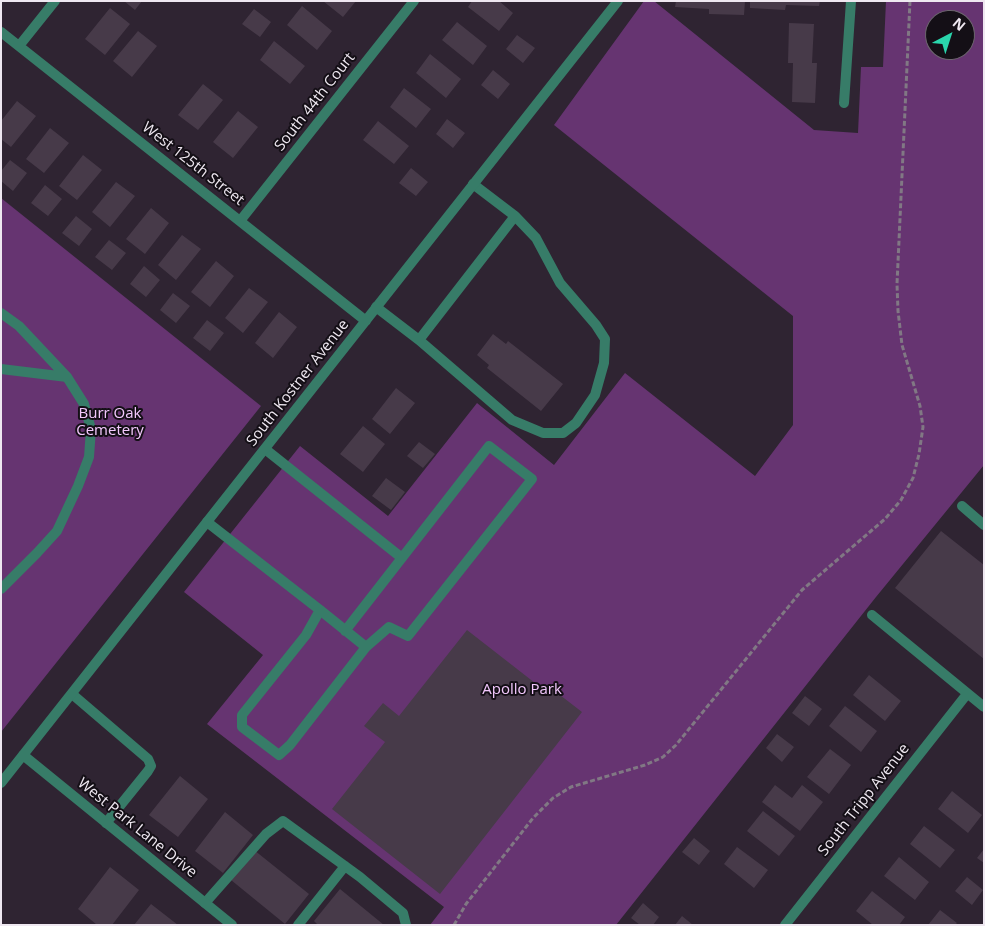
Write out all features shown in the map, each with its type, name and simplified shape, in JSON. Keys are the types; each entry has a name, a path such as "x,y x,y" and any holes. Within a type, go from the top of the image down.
{"street":[{"path":"19,46 55,1"},
{"name":"South 44th Court","path":"240,221 414,1"},
{"name":"South Kostner Avenue","path":"1,783 618,1"},
{"path":"844,104 851,1"},
{"name":"West 125th Street","path":"1,32 366,321"},
{"path":"376,307 419,340 512,420 543,433 563,433 576,423 595,395 604,363 605,339 596,325 560,283 536,238 515,216 473,184"},
{"path":"419,340 515,216"},
{"path":"1,313 19,326 67,377 84,404 90,429 89,457 78,486 56,531 1,589"},
{"path":"1,368 67,377"},
{"path":"320,610 306,634 242,715 242,727 279,755 290,745 366,647 389,628 408,636 532,479 489,446 345,630"},
{"path":"264,449 402,558"},
{"path":"962,506 984,525"},
{"path":"207,522 366,647"},
{"path":"872,615 984,707"},
{"path":"72,694 148,759 151,766 106,823"},
{"name":"South Tripp Avenue","path":"785,925 967,694"},
{"name":"West Park Lane Drive","path":"23,755 232,925"},
{"path":"206,903 266,834 283,821 345,866 403,913 406,925"},
{"path":"298,925 345,866"}],"path":[{"path":"454,925 466,904 533,818 553,798 571,786 645,765 663,757 676,745 789,604 802,590 885,519 901,500 913,478 923,427 920,406 902,345 897,284 910,1"}],"green space":[{"name":"Apollo Park","path":"644,1 654,1 814,130 858,133 861,67 883,67 886,1 984,1 984,465 876,597 616,925 430,925 444,907 207,724 263,655 184,592 300,446 388,516 477,403 554,465 625,373 755,476 793,425 793,316 554,125"},
{"name":"Burr Oak Cemetery","path":"1,198 261,406 1,732"}],"building":[{"path":"124,1 142,1 135,10"},
{"path":"323,1 356,1 343,17"},
{"path":"472,1 499,1 513,13 499,31 468,7"},
{"path":"676,1 745,1 744,15 709,14 709,9 675,7"},
{"path":"750,1 820,1 819,6 786,5 785,10 750,8"},
{"path":"302,6 332,31 317,50 287,25"},
{"path":"110,8 130,24 105,55 85,39"},
{"path":"254,9 271,22 260,37 242,24"},
{"path":"457,22 487,46 473,65 442,40"},
{"path":"789,23 814,24 812,63 817,63 815,103 792,102 793,63 788,63"},
{"path":"138,31 157,46 132,77 113,61"},
{"path":"517,35 535,48 523,63 506,49"},
{"path":"274,41 305,66 290,84 260,60"},
{"path":"430,54 461,79 446,98 416,73"},
{"path":"493,70 510,84 498,99 481,85"},
{"path":"203,84 223,100 198,130 178,115"},
{"path":"404,88 431,109 416,128 390,107"},
{"path":"17,101 36,116 11,147 1,139 1,121"},
{"path":"238,111 258,127 233,158 213,142"},
{"path":"447,119 465,133 453,148 436,134"},
{"path":"378,121 409,146 394,164 363,140"},
{"path":"50,128 69,143 44,173 26,159"},
{"path":"83,155 102,170 77,200 59,186"},
{"path":"10,160 27,173 13,191 1,181 1,171"},
{"path":"411,168 428,182 416,196 399,183"},
{"path":"116,182 135,196 110,227 92,212"},
{"path":"45,185 62,199 48,216 31,203"},
{"path":"151,208 169,223 145,254 126,239"},
{"path":"76,216 92,229 79,246 62,233"},
{"path":"182,235 201,249 176,280 158,265"},
{"path":"109,240 126,253 112,270 95,257"},
{"path":"216,261 234,276 210,307 191,292"},
{"path":"144,266 160,280 146,297 130,284"},
{"path":"249,288 268,302 243,333 225,318"},
{"path":"173,293 190,306 176,323 160,310"},
{"path":"279,312 297,327 273,358 255,343"},
{"path":"207,320 224,333 210,351 193,338"},
{"path":"493,334 506,344 508,341 563,384 541,411 487,368 489,365 477,355"},
{"path":"396,388 415,403 390,434 372,419"},
{"path":"363,426 385,444 363,472 340,454"},
{"path":"419,442 435,454 423,468 407,456"},
{"path":"386,478 405,492 391,510 372,496"},
{"path":"941,531 984,565 984,659 895,588"},
{"path":"467,630 544,690 547,685 582,712 440,894 332,809 385,742 364,726 383,703 399,716"},
{"path":"869,675 901,701 885,721 853,695"},
{"path":"805,696 822,709 809,726 792,713"},
{"path":"845,706 877,731 861,752 829,726"},
{"path":"777,734 794,747 782,762 766,748"},
{"path":"830,749 851,765 829,794 807,777"},
{"path":"180,776 208,799 178,837 149,815"},
{"path":"775,785 792,798 802,785 823,802 800,831 762,802"},
{"path":"952,791 982,815 968,833 938,809"},
{"path":"763,811 795,836 779,856 747,831"},
{"path":"225,812 253,835 223,873 195,851"},
{"path":"924,826 955,850 940,868 910,844"},
{"path":"694,838 710,851 699,865 682,852"},
{"path":"737,847 768,870 754,888 724,864"},
{"path":"984,849 984,863 977,858"},
{"path":"254,850 309,894 285,924 231,880"},
{"path":"899,857 929,882 915,900 884,876"},
{"path":"110,867 139,890 112,925 97,925 78,909"},
{"path":"967,877 983,890 972,905 955,891"},
{"path":"340,889 384,925 318,925 314,921"},
{"path":"872,891 905,917 899,925 873,925 856,911"},
{"path":"643,903 659,917 653,925 640,925 631,918"},
{"path":"151,904 178,925 134,925"},
{"path":"940,910 957,923 955,925 928,925"},
{"path":"682,916 693,925 675,925"}]}
